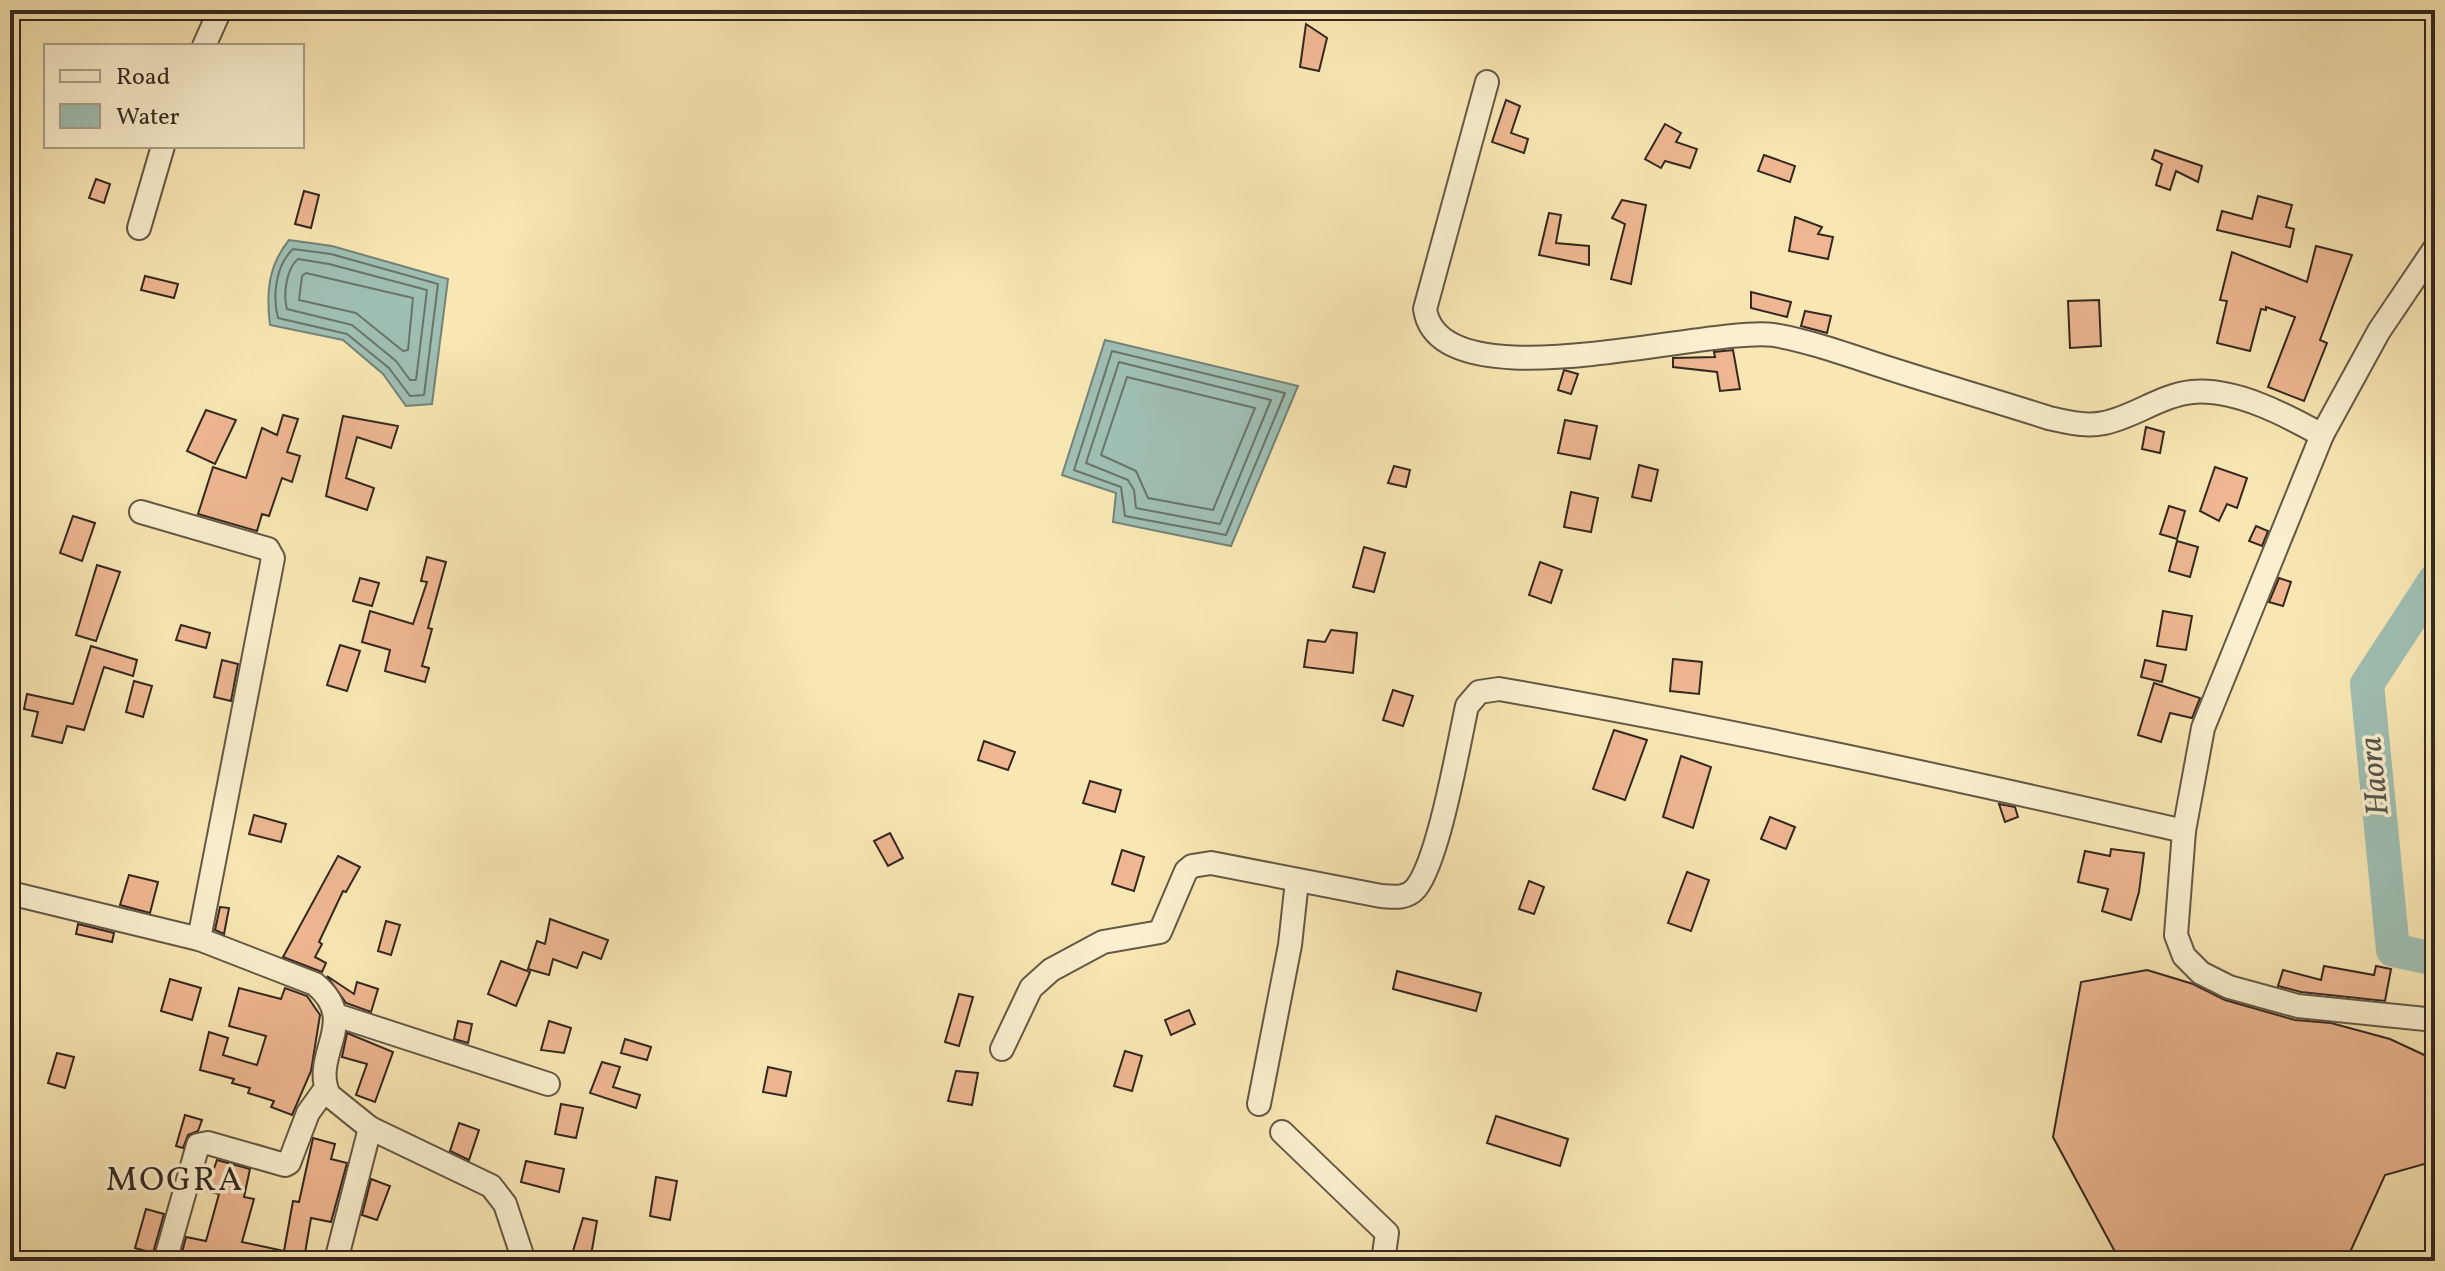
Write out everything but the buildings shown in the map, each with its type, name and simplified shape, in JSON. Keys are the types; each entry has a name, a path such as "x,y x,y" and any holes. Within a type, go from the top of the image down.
{"street":[{"path":"205,44 220,10"},
{"path":"1487,82 1425,309 1432,330 1462,348 1492,355 1591,357 1721,336 1774,335 2049,418 2080,424 2102,424 2194,392 2239,399 2292,418 2322,435"},
{"path":"139,228 162,148"},
{"path":"2435,248 2379,331 2348,393 2322,435 2213,699 2195,759 2184,831 2176,935 2184,956 2201,973 2229,987 2298,1006 2435,1020"},
{"path":"141,512 268,549 273,558 199,939"},
{"path":"1002,1049 1031,988 1051,970 1103,942 1160,932 1186,871 1192,866 1211,863 1297,881 1399,897 1416,887 1436,836 1467,706 1479,692 1499,689 1665,718 1908,768 2184,831"},
{"path":"1259,1104 1290,945 1297,881"},
{"path":"10,893 199,939 315,984 327,993 336,1015 325,1072 326,1088 335,1102 370,1128 491,1186 505,1204 524,1261"},
{"path":"336,1015 548,1084"},
{"path":"165,1261 198,1145 208,1143 285,1165 308,1113 326,1088"},
{"path":"336,1261 370,1128"},
{"path":"1282,1132 1387,1233 1383,1261"}],"water":[{"path":"289,240 332,246 448,279 432,404 406,406 383,374 343,340 270,325 270,280"},
{"path":"1105,340 1298,386 1231,546 1113,522 1116,493 1062,475"}],"waterway":[{"name":"Haora","path":"2435,580 2367,684 2393,950 2435,959"}],"district":[{"name":"MOGRA","path":"175,1181"}]}
